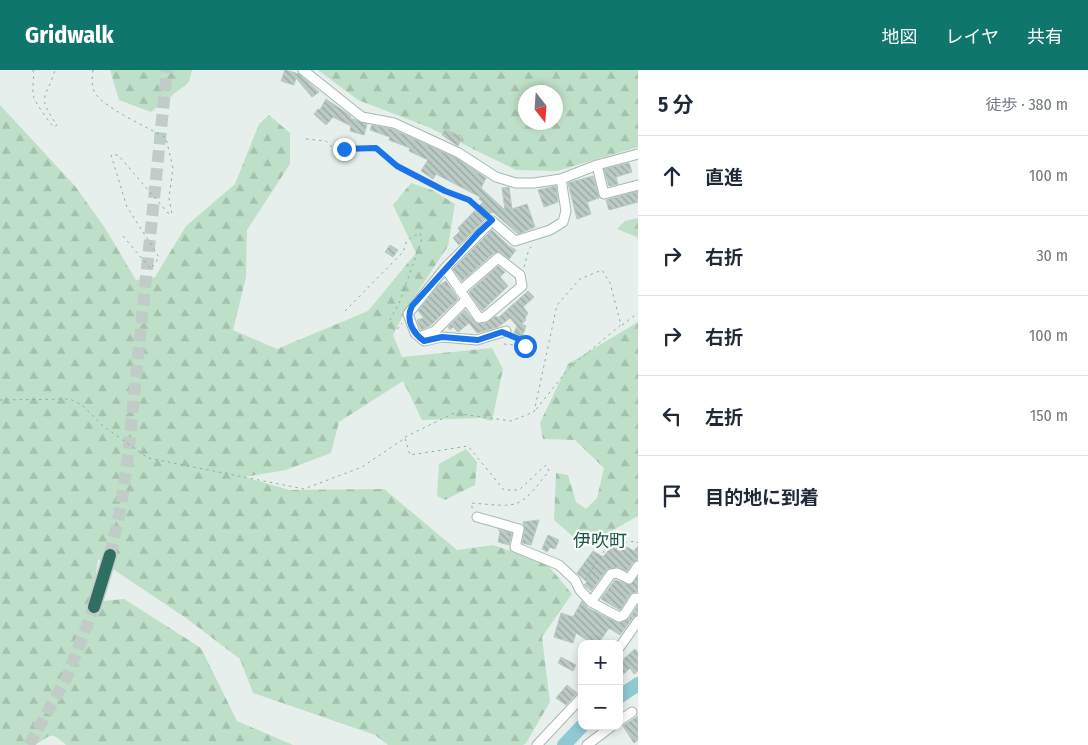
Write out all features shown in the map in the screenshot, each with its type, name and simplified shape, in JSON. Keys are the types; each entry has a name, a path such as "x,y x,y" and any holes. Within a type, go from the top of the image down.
{"highway":[{"path":"94,607 110,555"}],"street":[{"path":"303,70 362,117 394,123 459,153 496,177 516,183 534,183 561,178 597,165 638,154"},
{"path":"597,165 604,194 638,185"},
{"path":"504,332 478,340 442,337 424,341 418,337 408,314 445,268 492,220 515,241 540,233 562,222 566,211 561,178"},
{"path":"445,268 460,291 466,300 479,318 485,317 522,286 520,275 498,258 460,291"},
{"path":"418,337 426,336 435,331 466,300"},
{"path":"478,517 519,529 515,547 558,565 575,580 580,590 591,602 619,617 624,615 635,598 638,599"},
{"path":"591,602 611,574 617,573 629,579 638,566"},
{"path":"623,642 638,621"},
{"path":"537,745 578,702"},
{"path":"623,718 632,712"},
{"path":"587,745 607,730"}],"path":[{"path":"33,70 34,98 41,107 47,122 54,127 57,125 46,110 44,98 55,70"},
{"path":"93,70 92,82 95,93 105,104 166,138 173,168 169,198 172,214 168,213 118,155 111,155 127,207 159,257 152,269 122,235"},
{"path":"306,140 326,140 332,147 338,148 376,148 397,166 445,191 469,200 492,220"},
{"path":"346,311 403,252 407,240 420,233 422,239 389,326 396,332 408,314"},
{"path":"520,275 523,272 529,249 540,239 540,233"},
{"path":"534,412 557,305 580,279 602,270 610,283 621,325"},
{"path":"0,400 70,400 82,405 103,426 148,458 304,489 362,467 404,438 454,413 511,421 534,412 569,368 638,313"},
{"path":"504,332 526,342 525,346 504,344"},
{"path":"404,438 410,455 468,446 504,490 519,490 546,465 549,471 525,501 509,506 471,503 473,513 478,517"},
{"path":"580,590 608,545 636,541 638,543"}],"green space":[{"path":"110,70 192,70 189,82 151,112 119,100"},
{"path":"318,70 638,70 638,147 557,171 516,170 428,127 358,100"},
{"path":"0,105 75,186 105,228 136,280 155,277 186,226 235,184 259,124 269,115 290,133 290,164 247,230 246,277 233,330 277,349 368,311 416,253 393,205 411,183 432,190 455,204 448,246 407,308 393,335 402,357 492,348 503,369 492,421 481,418 422,420 403,381 339,422 331,453 286,470 244,477 290,490 384,489 457,550 493,545 546,563 572,594 542,637 550,702 526,743 523,745 388,745 375,735 253,693 240,659 186,618 98,559 92,602 124,599 201,648 237,721 293,745 66,745 55,737 49,736 32,745 0,745"},
{"path":"638,218 638,240 637,237 617,229 625,221"},
{"path":"638,322 638,516 601,537 577,540 554,520 556,473 568,475 576,502 586,509 597,498 604,468 575,440 543,439 540,423 568,364"},
{"path":"466,449 477,462 475,485 445,500 437,496 439,464"}],"building":[{"path":"285,70 299,74 319,92 312,97 296,78 294,85 281,81"},
{"path":"326,99 351,116 350,118 367,124 364,135 350,131 351,126 333,117 326,125 314,114 318,109 320,110"},
{"path":"372,125 392,129 456,158 486,178 481,188 505,210 502,188 509,187 512,209 527,204 535,227 518,234 493,212 490,214 479,207 487,217 459,245 453,238 460,231 458,228 483,202 479,199 480,197 436,174 433,179 421,171 428,160 409,151 410,148 389,140 390,137 370,130"},
{"path":"445,129 462,137 458,146 442,135"},
{"path":"629,163 632,172 616,177 618,184 609,186 604,169"},
{"path":"593,176 599,198 587,202 591,214 577,219 568,183"},
{"path":"556,186 558,202 544,207 538,190"},
{"path":"638,191 638,202 609,210 606,200"},
{"path":"492,230 516,250 509,259 500,252 494,253 462,281 453,269"},
{"path":"390,245 398,250 393,257 385,252"},
{"path":"498,266 505,272 500,277 508,286 482,311 469,292"},
{"path":"446,281 458,299 430,326 421,330 417,320 424,318 418,311 438,286"},
{"path":"528,291 534,297 523,307 528,313 525,318 526,320 521,324 526,326 522,337 514,333 517,326 510,318 498,327 477,333 469,323 458,332 453,327 450,330 448,327 465,310 476,323 486,323 496,316 498,318"},
{"path":"539,520 531,545 522,543 525,530 523,522"},
{"path":"498,530 512,533 509,545 498,542 500,532"},
{"path":"548,535 559,540 555,549 550,547 547,552 542,549"},
{"path":"613,545 622,550 625,546 634,551 638,546 638,560 633,562 627,571 617,567 607,569 591,591 584,585 587,582 577,573 593,551 603,557"},
{"path":"638,577 638,592 631,593 620,610 601,599 615,580 630,585"},
{"path":"582,601 588,608 618,623 629,619 638,605 638,615 633,617 620,635 609,628 601,640 587,640 576,633 573,643 554,637 561,613 573,617"},
{"path":"635,649 638,652 638,671 634,674 630,668 623,674 623,660"},
{"path":"561,657 576,665 573,671 558,663"},
{"path":"567,685 577,693 566,705 556,698"},
{"path":"638,716 638,740 634,743 623,726"}],"waterway":[{"path":"623,694 638,684"},
{"path":"564,745 578,730"}],"tunnel":[{"path":"110,555 121,506 128,456 167,70"},
{"path":"29,745 67,677 94,607"}],"district":[{"name":"伊吹町","path":"600,541"}],"route":[{"path":"344,149 376,148 397,166 445,191 469,200 492,220 445,268 412,306 408,314 409,320 418,337 424,341 442,337 478,340 502,332 526,342 525,346"}]}
